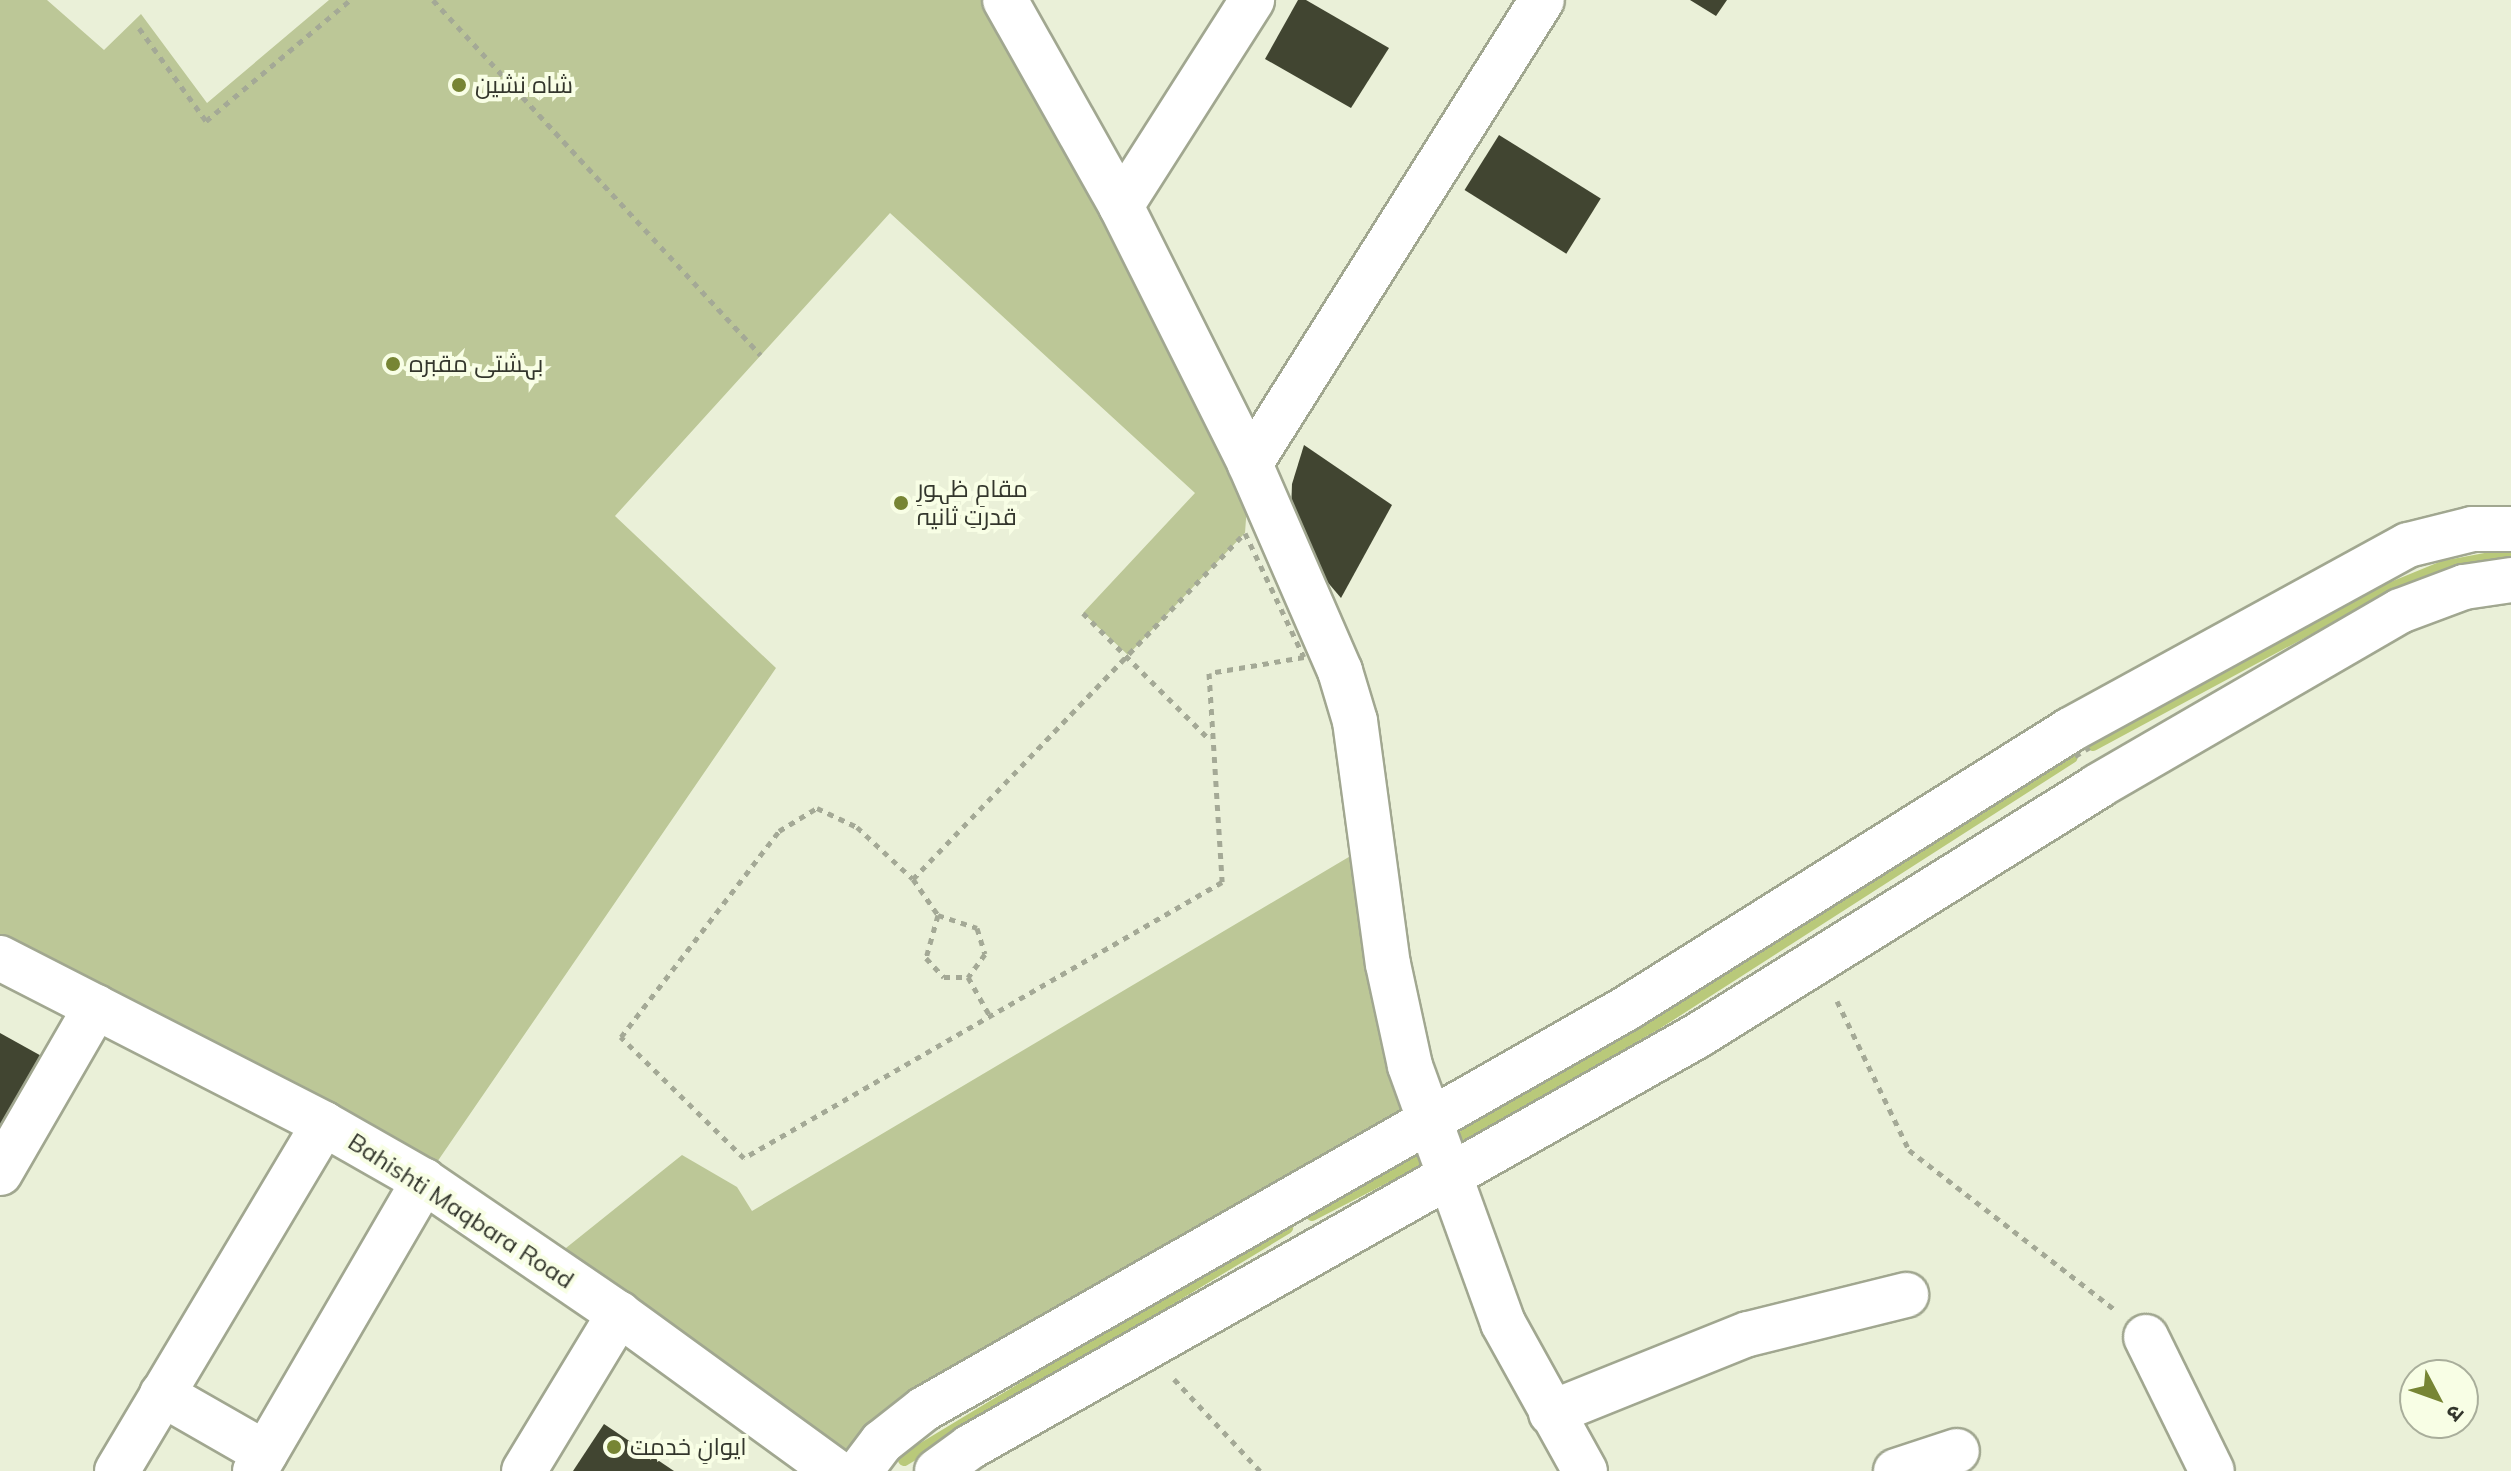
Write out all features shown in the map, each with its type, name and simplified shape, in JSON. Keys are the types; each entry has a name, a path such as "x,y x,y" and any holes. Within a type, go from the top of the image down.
{"street":[{"path":"1005,0 1121,206 1250,464 1350,695 1388,964 1410,1066 1453,1177 1503,1323 1585,1471"},
{"path":"1121,206 1252,0"},
{"path":"1250,464 1542,0"},
{"path":"860,1471 882,1442 924,1409 1429,1118 2083,755 2408,545 2472,529 2511,529"},
{"path":"937,1471 1147,1348 1453,1177 1818,960 2083,755 2400,611 2464,587 2511,580"},
{"name":"Bahishti Maqbara Road","path":"0,958 324,1124 424,1181 619,1314 820,1466"},
{"path":"0,1173 96,1007"},
{"path":"117,1471 324,1124"},
{"path":"162,1394 260,1462 424,1181"},
{"path":"1551,1413 1748,1334 1906,1295"},
{"path":"524,1471 619,1314"},
{"path":"2146,1337 2212,1471"},
{"path":"1896,1471 1957,1451"}],"path":[{"path":"139,28 206,121 350,0"},
{"path":"433,0 761,355"},
{"path":"913,879 1245,533 1304,657 1209,673 1210,740 1222,882 744,1158 621,1037 779,831 817,808 857,827 913,879 938,915 977,928 985,954 968,977"},
{"path":"1083,613 1210,740"},
{"path":"938,915 926,958 944,977 968,977"},
{"path":"1818,960 1909,1150 2063,1265 2146,1337"},
{"path":"968,977 991,1018"},
{"path":"1147,1348 1260,1471"}],"green space":[{"path":"0,0 47,0 104,50 141,14 207,103 329,0 983,0 1250,464 1245,533 1128,655 1083,613 1195,493 890,213 615,516 776,668 424,1181 0,958"},
{"path":"1369,845 1429,1118 860,1471 546,1264 682,1155 737,1187 752,1211"}],"building":[{"path":"1298,0 1306,0 1389,48 1351,108 1265,59"},
{"path":"1690,0 1727,0 1716,16"},
{"path":"1499,135 1601,199 1566,254 1465,190"},
{"path":"1304,445 1392,505 1341,598 1313,565 1291,513 1292,484"},
{"path":"0,1033 45,1058 0,1137"},
{"name":"ایوانِ خدمت","path":"604,1424 674,1471 573,1471"}],"waterway":[{"path":"2093,745 2360,601 2443,567 2511,554"},
{"path":"1465,1135 1656,1024 2072,757"},
{"path":"1312,1215 1421,1159"},
{"path":"904,1460 1287,1228"}],"place":[{"name":"شاہ نشین","path":"459,85"},
{"name":"بہشتی مقبرہ","path":"393,364"},
{"name":"مقامِ ظہورِ قدرتِ ثانیہ","path":"901,503"},
{"name":"ایوانِ خدمت","path":"614,1447"}]}
